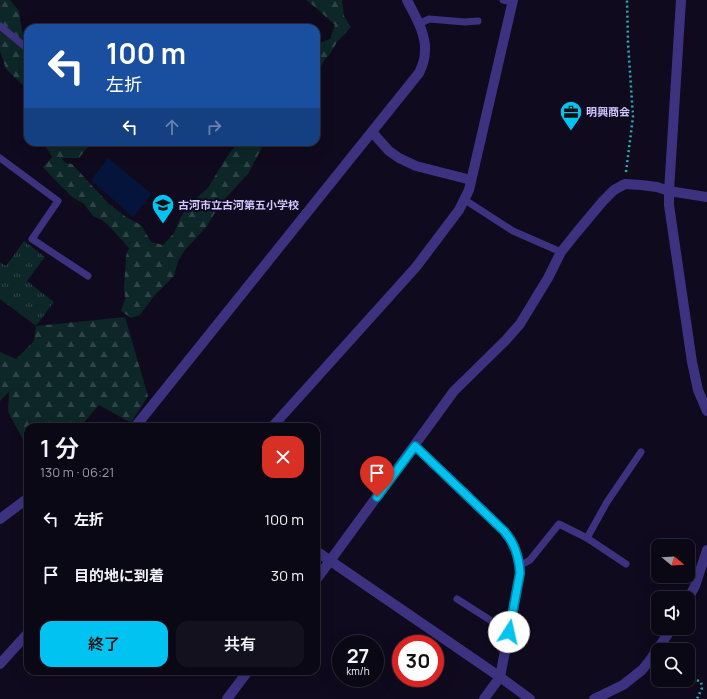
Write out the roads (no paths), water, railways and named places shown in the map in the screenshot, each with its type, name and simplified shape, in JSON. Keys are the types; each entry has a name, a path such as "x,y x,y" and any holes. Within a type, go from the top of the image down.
{"street":[{"path":"138,423 419,73 425,52 424,35 407,0"},
{"path":"681,0 669,191 692,362 698,390 707,411"},
{"path":"276,423 416,267 465,200 469,190 509,1"},
{"path":"372,132 389,151 399,158 416,166 471,180"},
{"path":"320,575 454,391 506,340 520,324 548,278 561,252 576,232 614,190 624,184 641,185 707,197"},
{"path":"415,446 504,531 516,549 520,573 500,677 484,699"},
{"path":"0,519 24,501"},
{"path":"692,591 707,550"},
{"path":"320,553 530,699"},
{"path":"594,699 623,685 642,670 667,635"},
{"path":"0,664 24,637"},
{"path":"227,699 245,675"}],"lane":[{"path":"419,24 429,19 478,22"},
{"path":"0,26 24,46"},
{"path":"0,158 58,201 32,239 88,276"},
{"path":"465,200 513,231 561,252"},
{"path":"587,538 607,502 641,452"},
{"path":"519,564 530,560 559,524 587,538 626,564"},
{"path":"457,599 509,632"}],"water":[{"path":"108,158 152,194 133,217 91,180"}],"place":[{"name":"明興商会","path":"571,132"},
{"name":"古河市立古河第五小学校","path":"163,224"}]}
